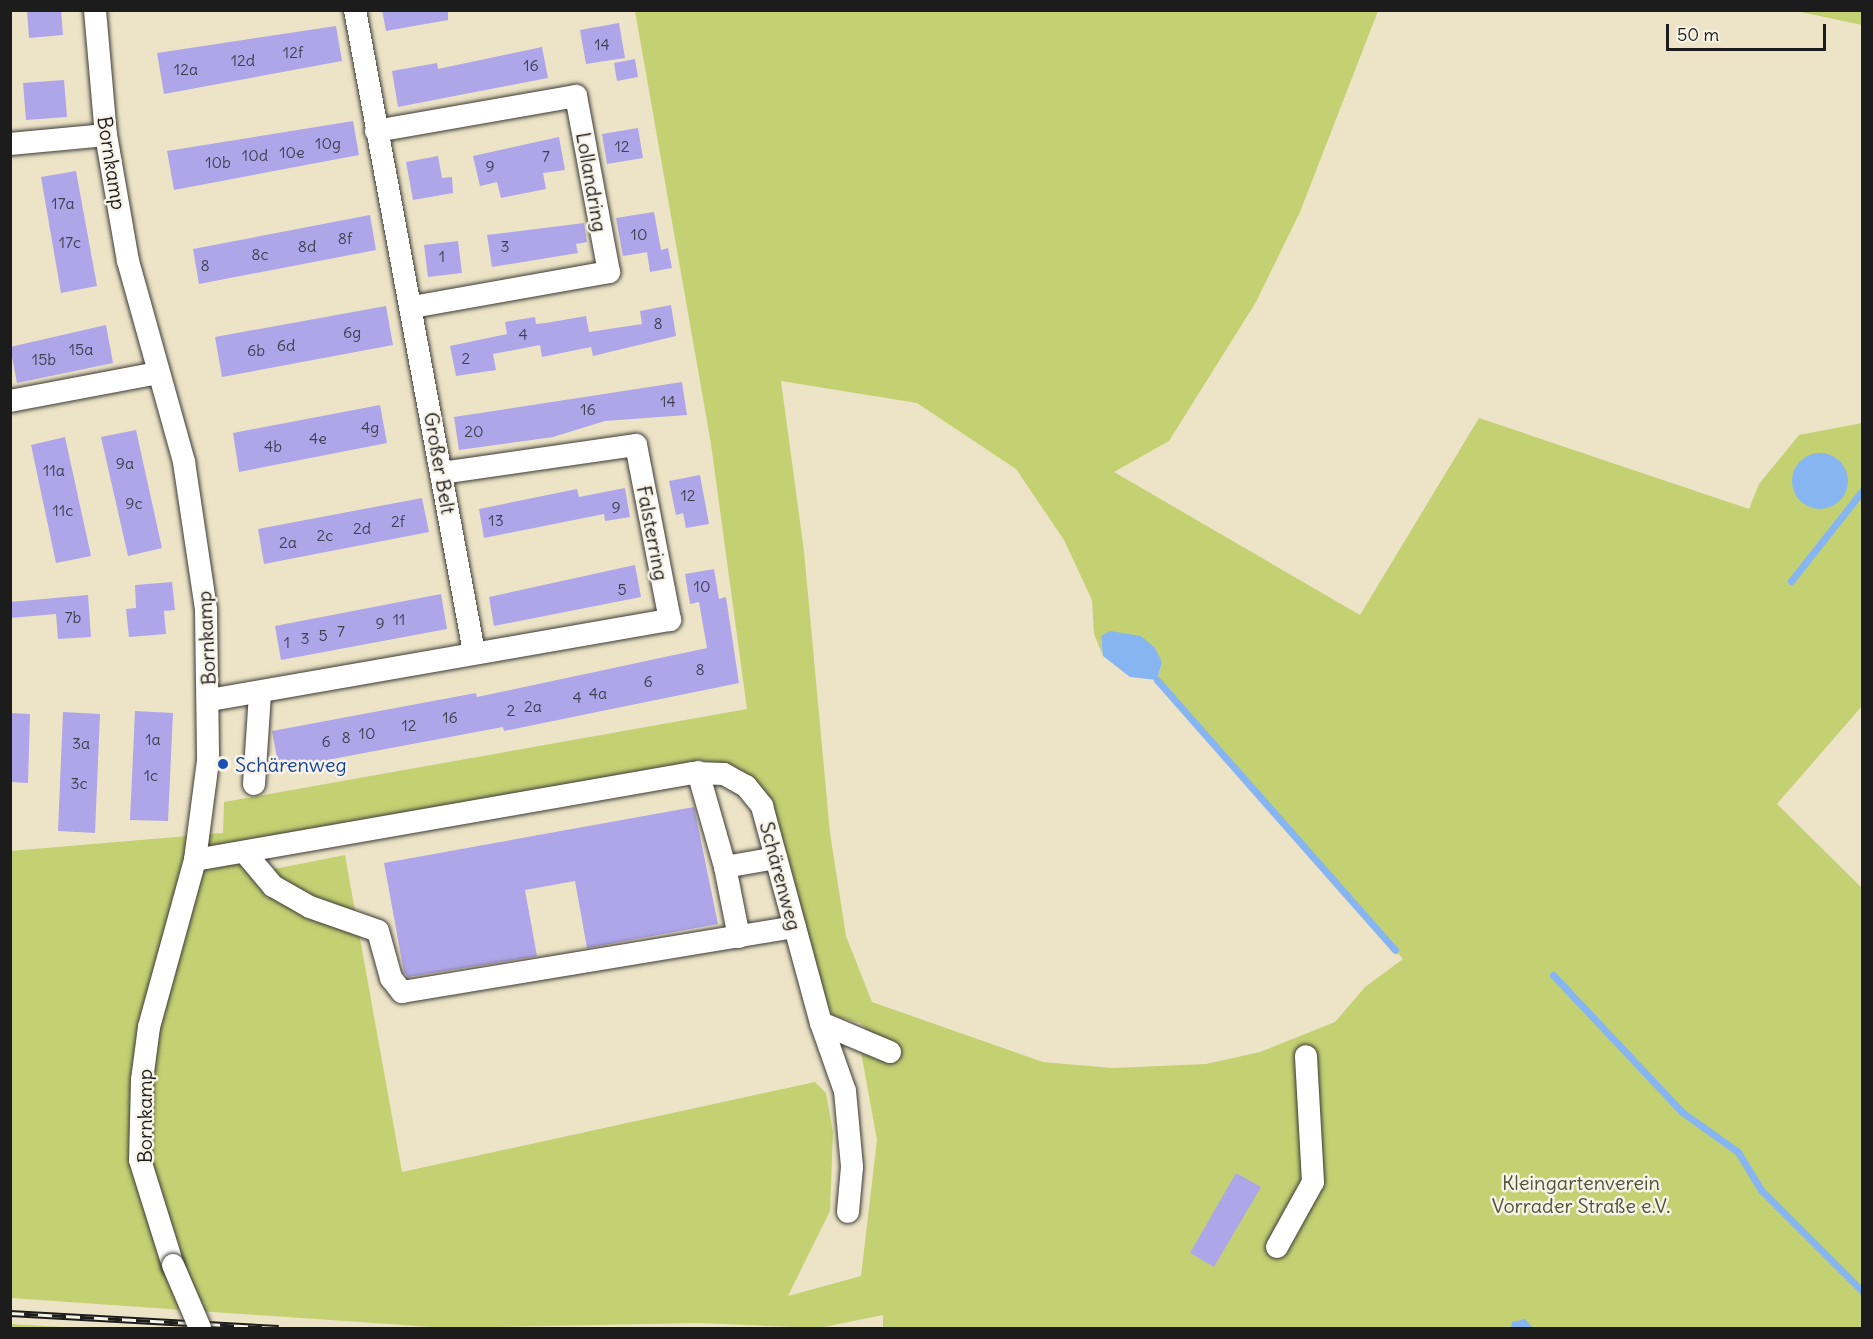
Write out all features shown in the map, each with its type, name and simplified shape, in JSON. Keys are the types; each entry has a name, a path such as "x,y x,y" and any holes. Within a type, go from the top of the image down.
{"street":[{"name":"Bornkamp","path":"95,10 106,135 128,261 197,531 210,700 195,860 149,1027 142,1080 140,1160 173,1265 200,1329"},
{"name":"Großer Belt","path":"355,10 376,130 412,307 474,652"},
{"name":"Lollandring","path":"376,130 576,96 609,272 412,307"},
{"path":"10,144 106,135"},
{"path":"10,401 158,373"},
{"name":"Falsterring","path":"441,473 636,445 670,620 474,652"},
{"path":"210,700 260,693 474,652"},
{"path":"254,784 260,693"},
{"path":"698,772 725,867 739,937"},
{"name":"Schärenweg","path":"195,860 246,854 412,819 698,772 724,774 752,792 762,806 821,1023 845,1091 852,1167 848,1212"},
{"path":"246,854 273,886 301,902 378,931 391,978 402,992 795,927"},
{"path":"725,867 776,858"},
{"path":"821,1023 890,1052"},
{"path":"1277,1247 1313,1182 1306,1056"}],"green space":[{"name":"Kleingartenverein Vorrader Straße e.V.","path":"635,11 1378,11 1300,212 1256,302 1169,441 1114,472 1360,615 1479,418 1749,509 1759,484 1799,435 1862,423 1862,706 1777,804 1862,888 1862,1328 883,1328 883,1315 819,1328 699,1323 446,1328 11,1298 10,851 223,833 224,802 747,709 711,444","holes":["781,381 917,403 1016,469 1064,540 1092,600 1094,634 1103,656 1101,637 1110,631 1162,662 1157,681 1403,959 1365,987 1335,1022 1260,1052 1206,1064 1112,1068 1043,1062 872,1002 846,936 830,833 804,551","700,760 734,766 763,789 772,804 821,1000 834,1016 860,1023 884,1044 861,1052 877,1140 861,1276 788,1296 830,1211 833,1132 826,1093 815,1082 402,1172 345,855 249,874 246,843"]},
{"path":"1796,11 1862,11 1862,25"},
{"path":"11,1324 82,1328 11,1328"}],"water":[{"path":"1814,453 1826,453 1836,457 1844,465 1848,481 1844,497 1836,505 1826,509 1814,509 1804,505 1796,497 1792,487 1792,475 1796,465 1804,457"},
{"path":"1110,631 1141,636 1155,648 1162,662 1157,680 1130,677 1103,656 1101,636"},
{"path":"1525,1319 1533,1328 1511,1328 1512,1322"}],"building":[{"path":"27,10 61,10 63,35 29,38"},
{"path":"382,10 448,10 448,20 386,31"},
{"path":"619,23 625,58 586,64 580,30"},
{"path":"336,26 342,61 164,94 157,53"},
{"path":"542,47 548,78 398,107 392,71 437,63 438,69"},
{"path":"635,59 638,77 617,81 614,63"},
{"path":"64,80 67,117 26,120 23,83"},
{"path":"353,121 359,155 174,190 167,151"},
{"path":"638,128 643,158 607,164 602,134"},
{"path":"559,137 565,170 543,173 546,189 501,198 497,182 480,186 473,156"},
{"path":"438,156 442,178 452,177 453,193 413,200 406,162"},
{"path":"76,171 97,286 61,293 41,177"},
{"path":"654,212 661,250 668,248 672,268 650,272 647,252 623,256 616,218"},
{"path":"370,215 376,250 199,284 193,249"},
{"path":"584,223 587,242 576,244 578,253 492,267 487,235"},
{"path":"458,241 462,273 428,277 424,245"},
{"path":"671,305 676,336 593,356 591,347 542,357 540,345 493,354 496,370 456,376 450,346 507,334 505,322 535,317 536,324 586,316 589,332 642,324 640,311"},
{"path":"386,306 393,345 222,377 215,337"},
{"path":"106,325 113,363 17,383 10,347"},
{"path":"682,382 687,415 605,421 553,437 459,450 454,417"},
{"path":"380,405 387,443 239,472 233,433"},
{"path":"136,430 162,548 128,556 101,437"},
{"path":"65,437 91,556 56,563 31,445"},
{"path":"700,475 709,524 686,528 683,513 676,515 669,481"},
{"path":"625,488 630,517 605,521 604,514 484,538 479,509 577,489 579,497"},
{"path":"422,498 429,532 264,564 258,529"},
{"path":"635,565 641,597 494,626 489,597"},
{"path":"714,569 719,599 726,597 739,683 504,731 503,727 279,769 272,731 476,693 477,697 707,648 699,602 690,604 685,574"},
{"path":"172,582 175,610 164,611 166,634 129,637 126,609 136,608 135,585"},
{"path":"441,594 447,629 281,660 275,626"},
{"path":"88,595 91,637 58,639 56,614 10,618 10,602"},
{"path":"135,711 173,713 168,821 130,820"},
{"path":"63,712 100,714 95,833 58,831"},
{"path":"10,713 30,714 28,783 10,782"},
{"path":"694,807 718,924 587,948 575,881 525,890 537,956 408,977 404,972 384,863"},
{"path":"1236,1173 1261,1187 1214,1267 1190,1253"}],"waterway":[{"path":"1791,581 1862,491"},
{"path":"1157,680 1395,950"},
{"path":"1553,975 1682,1112 1738,1152 1761,1190 1862,1291"}],"railway":[{"path":"10,1313 279,1328"}],"place":[{"name":"Schärenweg","path":"223,764"}]}
